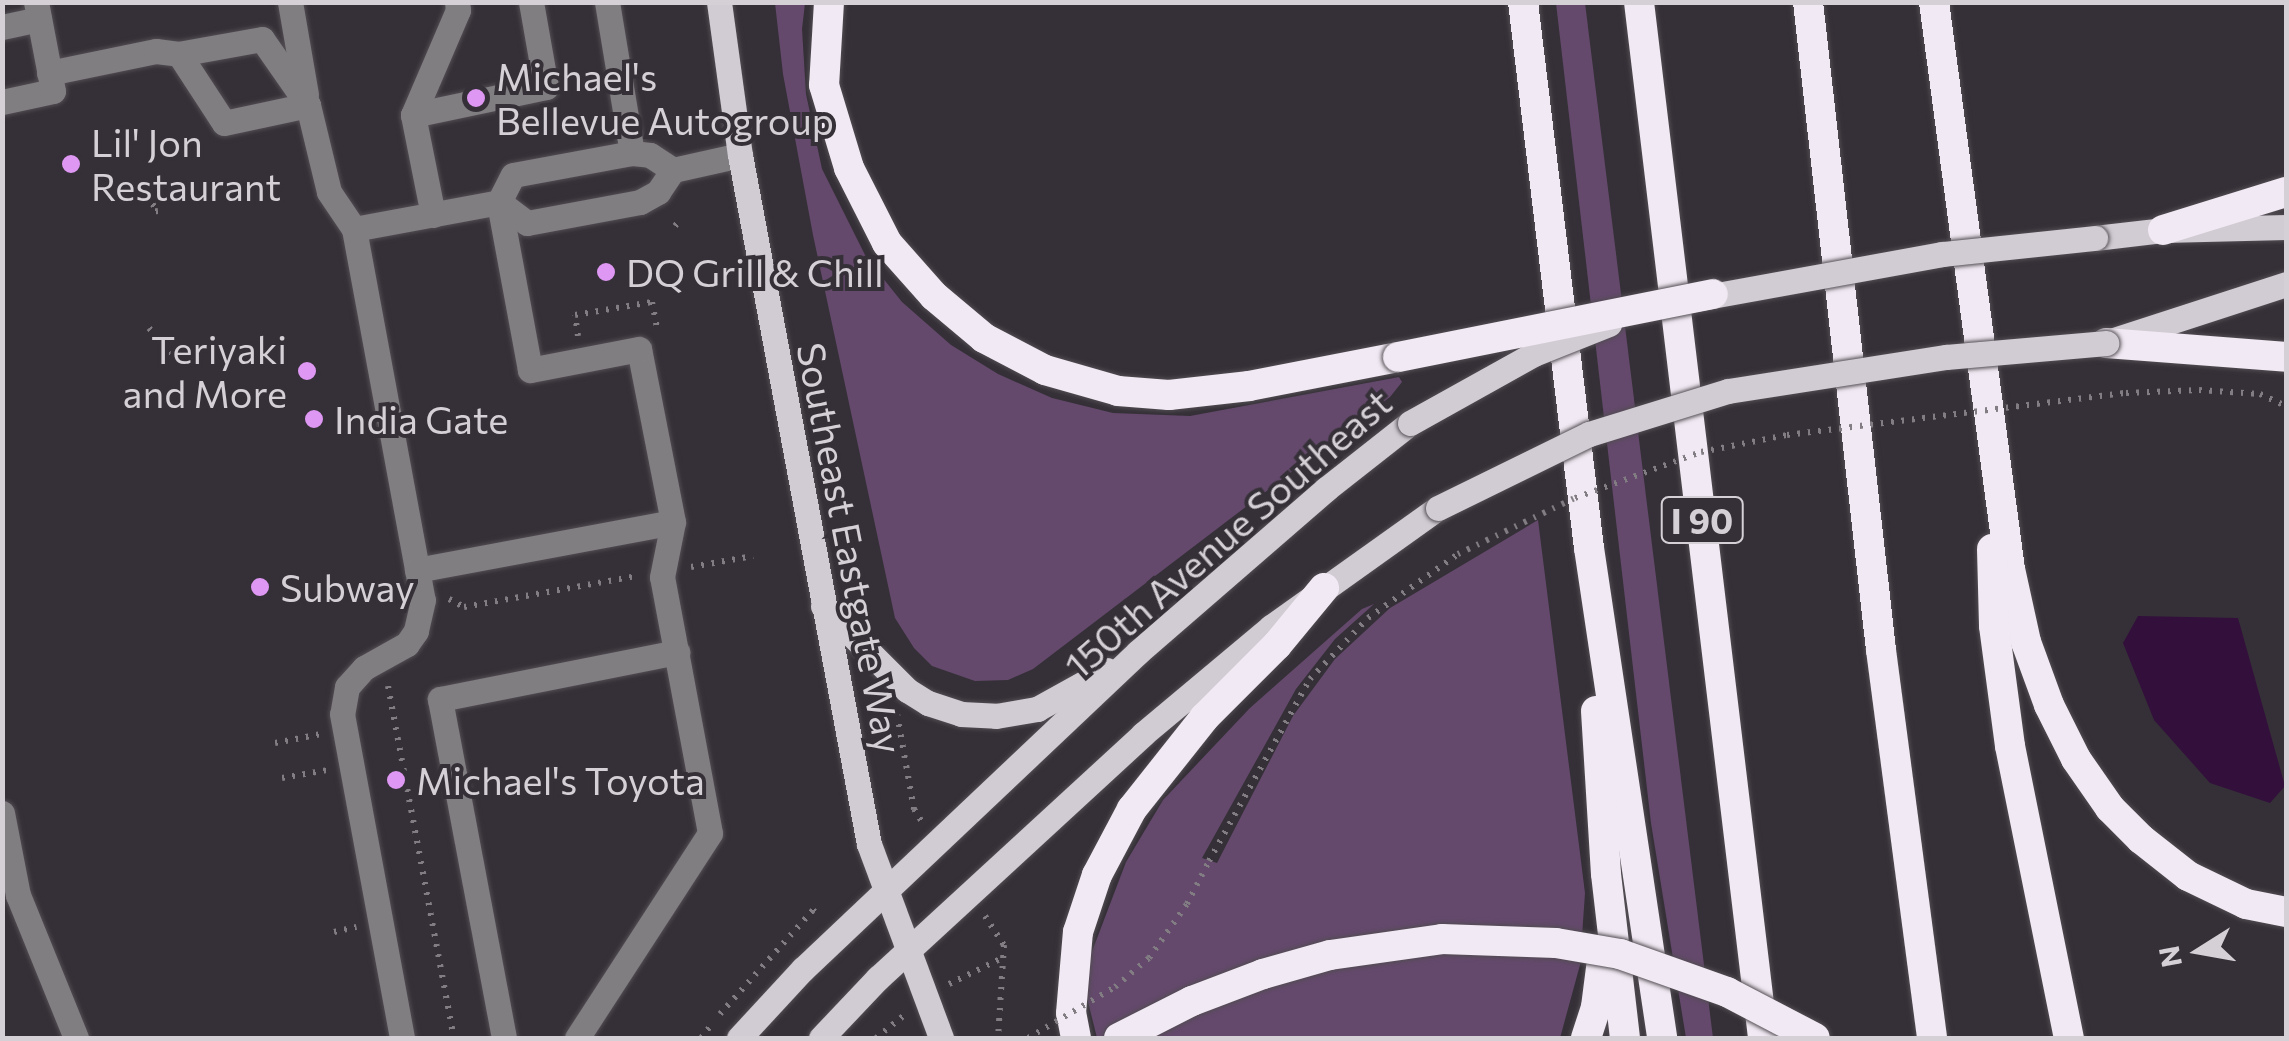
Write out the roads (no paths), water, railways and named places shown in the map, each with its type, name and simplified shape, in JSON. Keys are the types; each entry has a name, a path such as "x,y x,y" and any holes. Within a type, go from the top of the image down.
{"highway":[{"path":"828,2 824,84 849,168 887,243 934,296 984,338 1045,370 1118,391 1169,395 1249,386 1713,294"},
{"path":"1507,2 1541,159"},
{"path":"1523,2 1589,548 1662,1038"},
{"name":"I 90","path":"1639,2 1763,1038"},
{"path":"1808,2 1881,650 1932,1038"},
{"path":"1934,2 1987,422 2026,642 2076,759 2110,808 2188,876 2246,904 2286,912"},
{"path":"1942,2 1942,63"},
{"path":"2164,230 2286,192"},
{"path":"2106,343 2286,357"},
{"path":"1987,422 1994,626 2010,746 2069,1038"},
{"path":"1589,548 1606,874 1624,1038"},
{"path":"1076,1038 1071,1012 1078,932 1097,874 1132,808 1204,718 1276,645 1324,588"},
{"path":"1881,650 1914,1038"},
{"path":"1586,1038 1596,1006 1606,874"},
{"path":"1119,1038 1192,1001 1330,955 1386,944 1480,939 1556,943 1620,954 1727,992 1815,1038"}],"main road":[{"name":"Southeast Eastgate Way","path":"719,2 740,155 868,844 941,1038"},
{"name":"150th Avenue Southeast","path":"739,1038 803,969 887,894 1138,652 1326,488 1410,422 1534,354 1604,326 1713,294 1942,254 2164,230 2286,227"},
{"path":"821,1038 908,950 1143,734 1324,588 1438,508 1589,434 1728,391 1946,357 2106,343 2286,284"},
{"path":"823,606 907,690 928,703 961,714 996,716 1036,708 1138,652"}],"lane":[{"path":"290,2 308,105 330,192 354,229 423,600 416,631 407,644 364,668 347,687 342,714 402,1038"},
{"path":"433,215 413,114 458,10 457,2"},
{"path":"413,114 546,87 531,2"},
{"path":"607,2 632,152"},
{"path":"2,26 38,11 52,92 2,102"},
{"path":"49,73 156,52 179,54 262,38 308,105"},
{"path":"179,54 224,122 308,105"},
{"path":"577,1038 710,834 662,577 673,522 639,348 530,370 498,202 513,174 632,152 650,155 673,170"},
{"path":"354,229 498,202 527,223 640,202 658,192 673,170 740,155"},
{"path":"417,570 673,522"},
{"path":"504,1038 440,699 677,652"},
{"path":"2,814 10,897 76,1038"}],"place":[{"name":"Michael's Bellevue Autogroup","path":"476,98"},
{"name":"Lil' Jon Restaurant","path":"71,164"},
{"name":"DQ Grill & Chill","path":"606,272"},
{"name":"Teriyaki and More","path":"307,371"},
{"name":"India Gate","path":"314,419"},
{"name":"Subway","path":"260,587"},
{"name":"Michael's Toyota","path":"396,780"}]}
